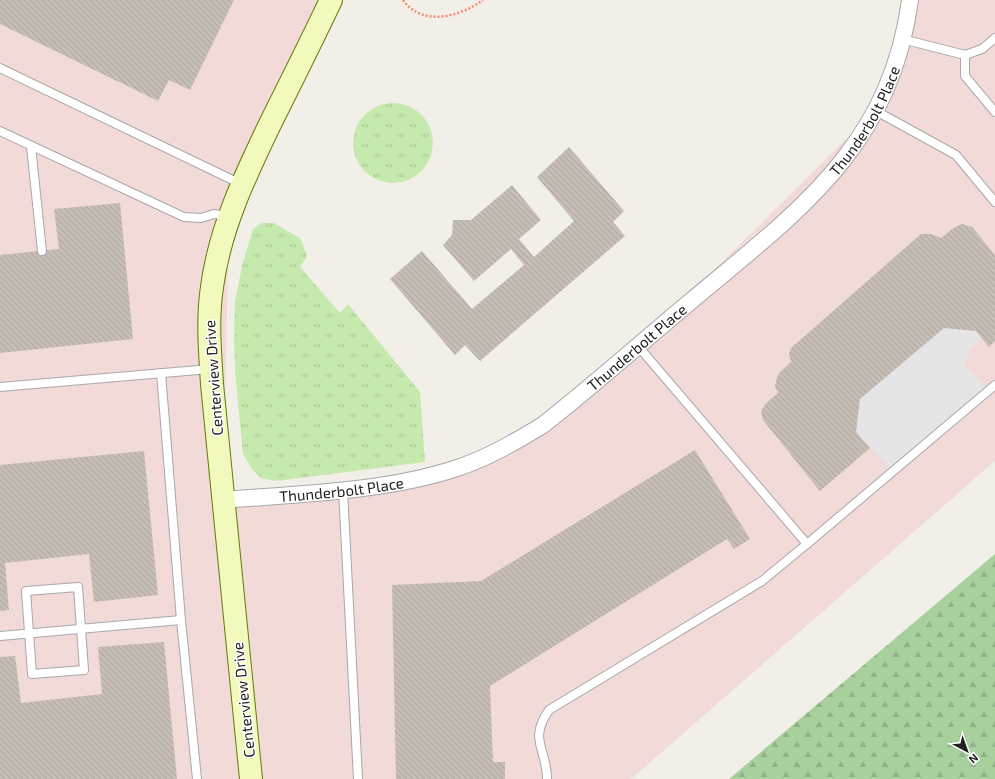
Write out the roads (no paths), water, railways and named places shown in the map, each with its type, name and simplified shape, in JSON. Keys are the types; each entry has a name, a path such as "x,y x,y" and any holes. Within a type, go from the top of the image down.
{"street":[{"name":"Centerview Drive","path":"251,779 211,369 209,335 212,287 222,239 229,216 242,184 331,0"},
{"name":"Thunderbolt Place","path":"223,500 343,490 396,483 436,475 474,462 510,445 548,421 809,200 848,156 876,111 886,90 902,39 910,0"}],"lane":[{"path":"902,39 965,55 982,49 995,38"},
{"path":"965,55 965,76 995,112"},
{"path":"0,68 242,184"},
{"path":"876,111 956,155 995,202"},
{"path":"0,131 184,217 201,218 214,214 229,216"},
{"path":"31,146 42,251"},
{"path":"638,346 807,544"},
{"path":"0,387 211,369"},
{"path":"161,373 181,620 197,779"},
{"path":"547,779 547,770 539,741 539,730 549,710 762,581 995,385"},
{"path":"343,490 358,779"},
{"path":"78,587 81,629 84,670 32,674 26,591 78,587"},
{"path":"0,636 181,620"}]}
